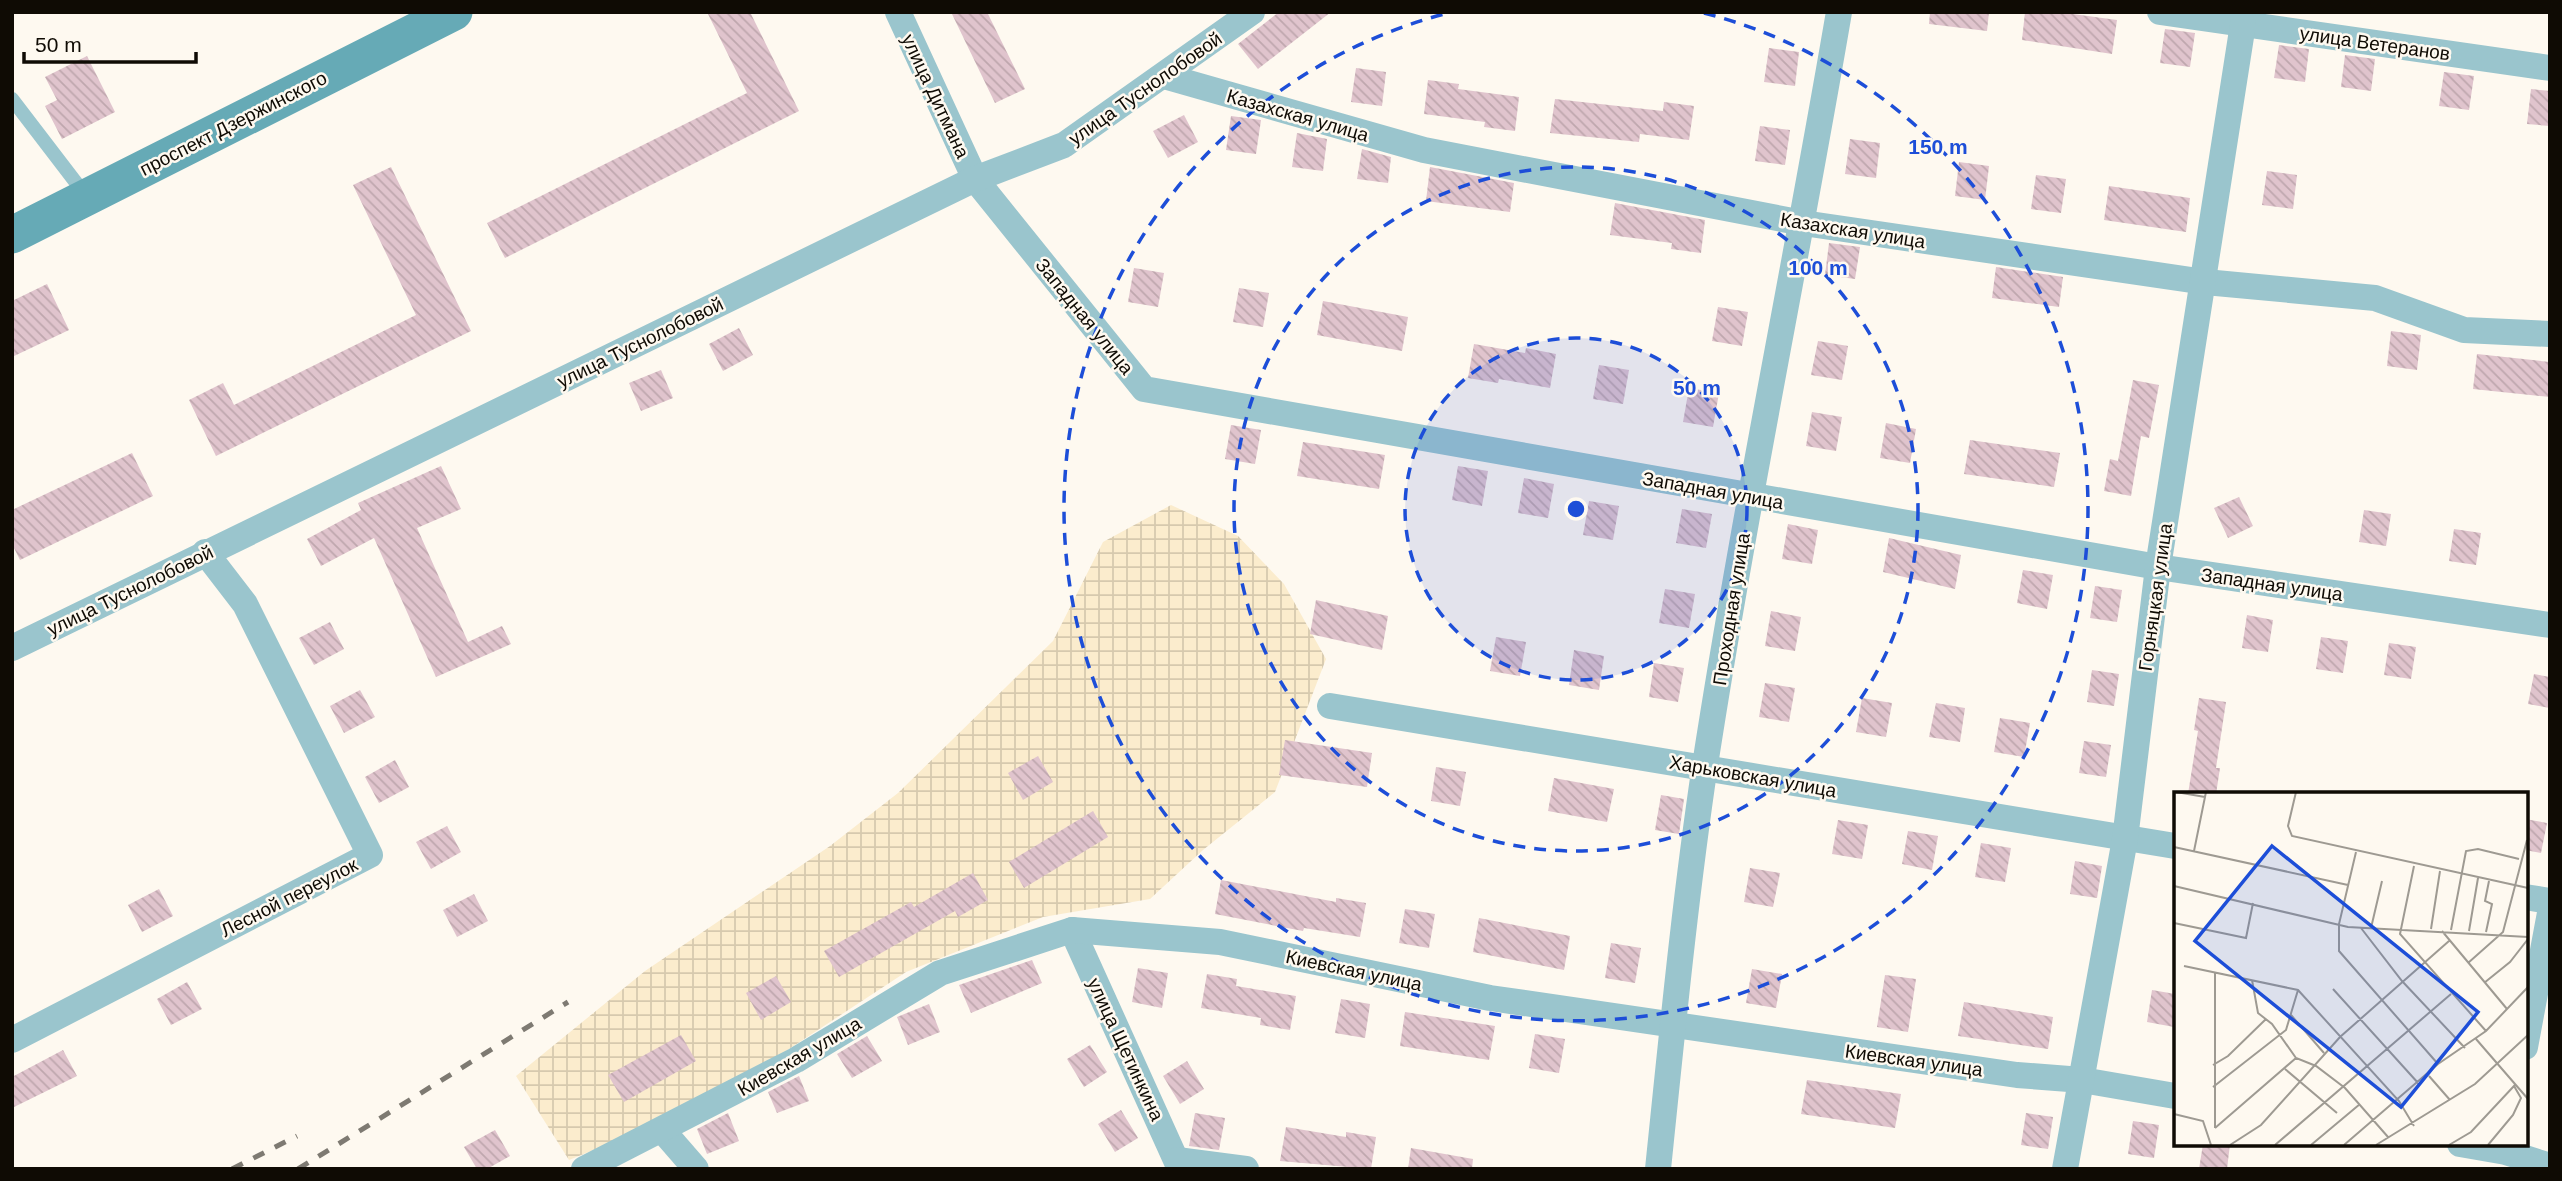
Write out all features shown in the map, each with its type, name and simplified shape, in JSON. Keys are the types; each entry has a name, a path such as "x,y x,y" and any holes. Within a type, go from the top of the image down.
{"street":[{"name":"проспект Дзержинского","path":"12,234 454,12"},
{"name":"улица Дитмана","path":"898,12 975,179"},
{"name":"Проходная улица","path":"1658,1169 1672,1026 1705,767 1750,496 1803,223 1839,12"},
{"name":"улица Ветеранов","path":"2160,12 2550,68"},
{"name":"улица Туснолобовой","path":"12,648 975,179 1064,145 1164,76 1246,14"},
{"name":"Горняцкая улица","path":"2065,1169 2124,839 2158,567 2205,282 2243,24"},
{"name":"Казахская улица","path":"1164,76 1424,150 1803,223 2205,282 2375,298 2464,330 2550,334"},
{"name":"Западная улица","path":"975,179 1144,389 2158,567 2550,625"},
{"name":"Лесной переулок","path":"12,1040 370,855 245,604 205,552"},
{"name":"Харьковская улица","path":"1330,706 2174,846"},
{"path":"2527,897 2550,901"},
{"path":"2527,1036 2550,913"},
{"name":"Киевская улица","path":"584,1169 663,1131 796,1060 940,974 1072,930 1220,942 1490,998 2017,1075 2082,1080 2174,1096"},
{"name":"улица Щетинкина","path":"1072,930 1178,1164"},
{"path":"663,1131 696,1169"},
{"path":"2468,1146 2550,1166"},
{"path":"1178,1164 1245,1169"}],"lane":[{"path":"12,99 87,197"}],"shaded area":[{"path":"1171,505 1238,536 1284,584 1326,659 1275,792 1203,850 1150,899 1043,917 906,972 704,1105 569,1160 516,1076 645,971 830,846 898,793 1053,641 1103,542"}],"building":[{"path":"707,12 750,12 799,111 505,258 487,223 747,93"},
{"path":"951,12 987,12 1025,89 995,103"},
{"path":"1279,12 1331,12 1258,69 1238,44"},
{"path":"1930,12 1989,12 1987,31 1929,24"},
{"path":"2025,12 2058,12 2117,20 2112,54 2022,40"},
{"path":"2165,29 2195,33 2190,67 2160,63"},
{"path":"2279,45 2309,49 2305,82 2274,78"},
{"path":"1769,48 1799,52 1795,86 1764,82"},
{"path":"2345,55 2375,59 2371,91 2341,87"},
{"path":"87,56 115,112 62,139 45,106 57,100 45,77"},
{"path":"1356,68 1386,72 1382,106 1351,102"},
{"path":"2444,72 2474,76 2469,110 2439,106"},
{"path":"1428,80 1459,84 1458,89 1519,97 1515,131 1484,127 1485,122 1424,114"},
{"path":"2531,89 2550,91 2550,126 2527,124"},
{"path":"1555,99 1663,111 1664,102 1694,106 1689,140 1640,134 1639,142 1550,133"},
{"path":"1184,115 1198,142 1168,158 1153,131"},
{"path":"1231,116 1261,120 1256,154 1226,150"},
{"path":"1760,126 1790,130 1785,165 1755,161"},
{"path":"1297,133 1327,139 1323,171 1292,167"},
{"path":"1850,139 1880,143 1876,178 1845,174"},
{"path":"1362,149 1391,157 1388,183 1357,179"},
{"path":"1959,162 1989,166 1985,200 1955,196"},
{"path":"391,167 471,331 216,456 189,400 223,383 234,405 416,315 353,185"},
{"path":"1430,167 1514,183 1510,212 1426,201"},
{"path":"2267,171 2297,175 2293,209 2262,205"},
{"path":"2036,175 2066,179 2061,213 2031,209"},
{"path":"2109,186 2190,198 2186,232 2104,220"},
{"path":"1615,203 1705,220 1701,253 1671,249 1672,243 1610,235"},
{"path":"1829,243 1860,247 1855,279 1825,275"},
{"path":"1996,267 2063,277 2059,307 1992,298"},
{"path":"1134,268 1164,273 1158,307 1128,302"},
{"path":"47,284 69,330 12,357 12,301"},
{"path":"1239,288 1269,293 1263,327 1233,322"},
{"path":"1323,301 1408,317 1402,351 1317,335"},
{"path":"1718,307 1748,312 1742,346 1712,341"},
{"path":"739,328 753,355 723,371 709,344"},
{"path":"2391,331 2421,335 2417,370 2387,366"},
{"path":"1818,341 1848,346 1842,380 1811,375"},
{"path":"1474,344 1525,353 1526,348 1556,354 1550,388 1499,379 1498,383 1468,378"},
{"path":"2477,354 2550,362 2550,397 2473,389"},
{"path":"1599,365 1629,370 1623,404 1593,399"},
{"path":"661,370 673,398 641,411 629,383"},
{"path":"2133,380 2159,385 2149,438 2141,436 2131,496 2104,491 2110,459 2118,461"},
{"path":"1689,388 1719,393 1713,427 1683,422"},
{"path":"1812,412 1842,417 1836,451 1806,446"},
{"path":"1886,423 1916,429 1910,463 1880,458"},
{"path":"1231,425 1261,430 1255,464 1225,459"},
{"path":"1970,440 2060,453 2054,487 1964,474"},
{"path":"1303,442 1385,455 1379,489 1297,476"},
{"path":"132,453 153,496 20,560 12,544 12,510"},
{"path":"441,466 461,509 417,528 468,642 502,626 511,644 436,677 374,538 321,566 307,539 361,510 358,503"},
{"path":"1458,466 1488,471 1482,506 1452,500"},
{"path":"1524,478 1554,484 1548,518 1518,513"},
{"path":"2239,497 2253,526 2228,538 2214,508"},
{"path":"1589,501 1619,506 1613,540 1583,535"},
{"path":"1682,509 1712,514 1706,548 1676,543"},
{"path":"2364,510 2391,514 2386,546 2359,542"},
{"path":"1788,524 1818,530 1812,564 1782,559"},
{"path":"2454,529 2481,533 2476,565 2449,561"},
{"path":"1889,538 1961,555 1955,589 1883,572"},
{"path":"2023,570 2053,575 2047,609 2017,603"},
{"path":"2095,586 2122,590 2117,622 2090,618"},
{"path":"1665,589 1695,594 1689,628 1659,623"},
{"path":"1316,600 1388,616 1382,650 1310,634"},
{"path":"1771,611 1801,617 1795,651 1765,646"},
{"path":"2247,615 2273,620 2268,652 2242,648"},
{"path":"330,622 344,649 314,665 299,638"},
{"path":"1496,637 1526,642 1520,676 1490,671"},
{"path":"2321,637 2348,641 2343,673 2316,669"},
{"path":"2389,643 2416,647 2411,679 2384,675"},
{"path":"1574,650 1604,656 1599,690 1569,685"},
{"path":"1654,663 1684,668 1678,702 1649,697"},
{"path":"2092,670 2119,674 2114,706 2087,702"},
{"path":"2534,674 2550,677 2550,708 2528,704"},
{"path":"1765,683 1795,688 1789,722 1759,717"},
{"path":"360,690 375,717 344,733 330,706"},
{"path":"1862,698 1892,703 1886,737 1856,732"},
{"path":"2199,698 2226,702 2216,768 2220,768 2216,792 2188,792 2198,731 2194,730"},
{"path":"1936,703 1965,708 1960,742 1929,737"},
{"path":"2000,718 2030,723 2024,757 1994,752"},
{"path":"1285,740 1372,753 1367,787 1279,775"},
{"path":"2084,741 2111,745 2106,777 2079,773"},
{"path":"1038,756 1053,782 1023,800 1008,773"},
{"path":"395,760 409,787 379,803 365,777"},
{"path":"1436,767 1466,772 1460,806 1431,801"},
{"path":"1554,778 1614,789 1607,822 1548,811"},
{"path":"1661,795 1684,799 1679,834 1655,830"},
{"path":"1093,811 1108,837 1024,888 1009,862"},
{"path":"2527,819 2547,823 2541,853 2527,850"},
{"path":"1838,820 1868,825 1862,859 1832,854"},
{"path":"447,826 461,852 431,869 416,842"},
{"path":"1908,831 1938,836 1932,870 1902,864"},
{"path":"1981,843 2011,848 2005,882 1975,877"},
{"path":"2075,861 2102,866 2097,898 2070,894"},
{"path":"1750,868 1780,873 1773,907 1744,902"},
{"path":"973,873 988,900 958,917 955,911 839,977 824,951 911,902 914,907"},
{"path":"1221,880 1336,902 1336,898 1366,903 1360,937 1304,928 1303,931 1215,914"},
{"path":"159,889 173,916 142,932 128,905"},
{"path":"474,894 488,921 457,937 443,910"},
{"path":"1405,909 1435,914 1429,948 1399,943"},
{"path":"1479,918 1570,936 1564,970 1473,952"},
{"path":"1611,943 1641,948 1635,983 1605,978"},
{"path":"1032,960 1042,983 971,1013 959,985"},
{"path":"1138,968 1168,973 1162,1008 1132,1002"},
{"path":"1752,969 1782,974 1776,1008 1746,1003"},
{"path":"1207,974 1237,979 1236,986 1296,996 1290,1030 1260,1025 1261,1018 1201,1008"},
{"path":"1885,975 1916,979 1908,1032 1877,1027"},
{"path":"776,976 791,1002 761,1020 746,993"},
{"path":"187,982 202,1009 171,1025 157,999"},
{"path":"2152,990 2174,994 2174,1027 2147,1022"},
{"path":"1341,999 1370,1004 1365,1038 1335,1033"},
{"path":"1964,1002 2053,1017 2048,1049 1958,1036"},
{"path":"929,1004 940,1032 908,1045 897,1017"},
{"path":"1405,1012 1495,1026 1489,1060 1400,1046"},
{"path":"1535,1034 1565,1039 1559,1073 1529,1068"},
{"path":"681,1035 696,1061 624,1102 608,1075"},
{"path":"867,1036 882,1061 852,1078 837,1054"},
{"path":"1090,1045 1107,1072 1084,1087 1067,1059"},
{"path":"63,1050 77,1076 12,1108 12,1077"},
{"path":"1187,1061 1204,1089 1180,1104 1163,1076"},
{"path":"799,1076 809,1101 777,1113 768,1092"},
{"path":"1807,1080 1901,1094 1895,1128 1801,1114"},
{"path":"1121,1110 1138,1138 1115,1152 1098,1124"},
{"path":"728,1113 739,1141 707,1154 697,1129"},
{"path":"1195,1113 1225,1118 1219,1150 1189,1146"},
{"path":"2026,1113 2053,1117 2048,1149 2021,1145"},
{"path":"2133,1121 2159,1125 2154,1158 2128,1154"},
{"path":"1286,1127 1346,1137 1346,1132 1376,1137 1371,1169 1280,1161"},
{"path":"495,1130 510,1156 487,1169 477,1169 464,1147"},
{"path":"2203,1146 2230,1146 2227,1169 2199,1169"},
{"path":"1411,1148 1473,1159 1472,1169 1408,1169"}],"railway":[{"path":"298,1169 568,1002"},
{"path":"232,1169 297,1136"}]}
